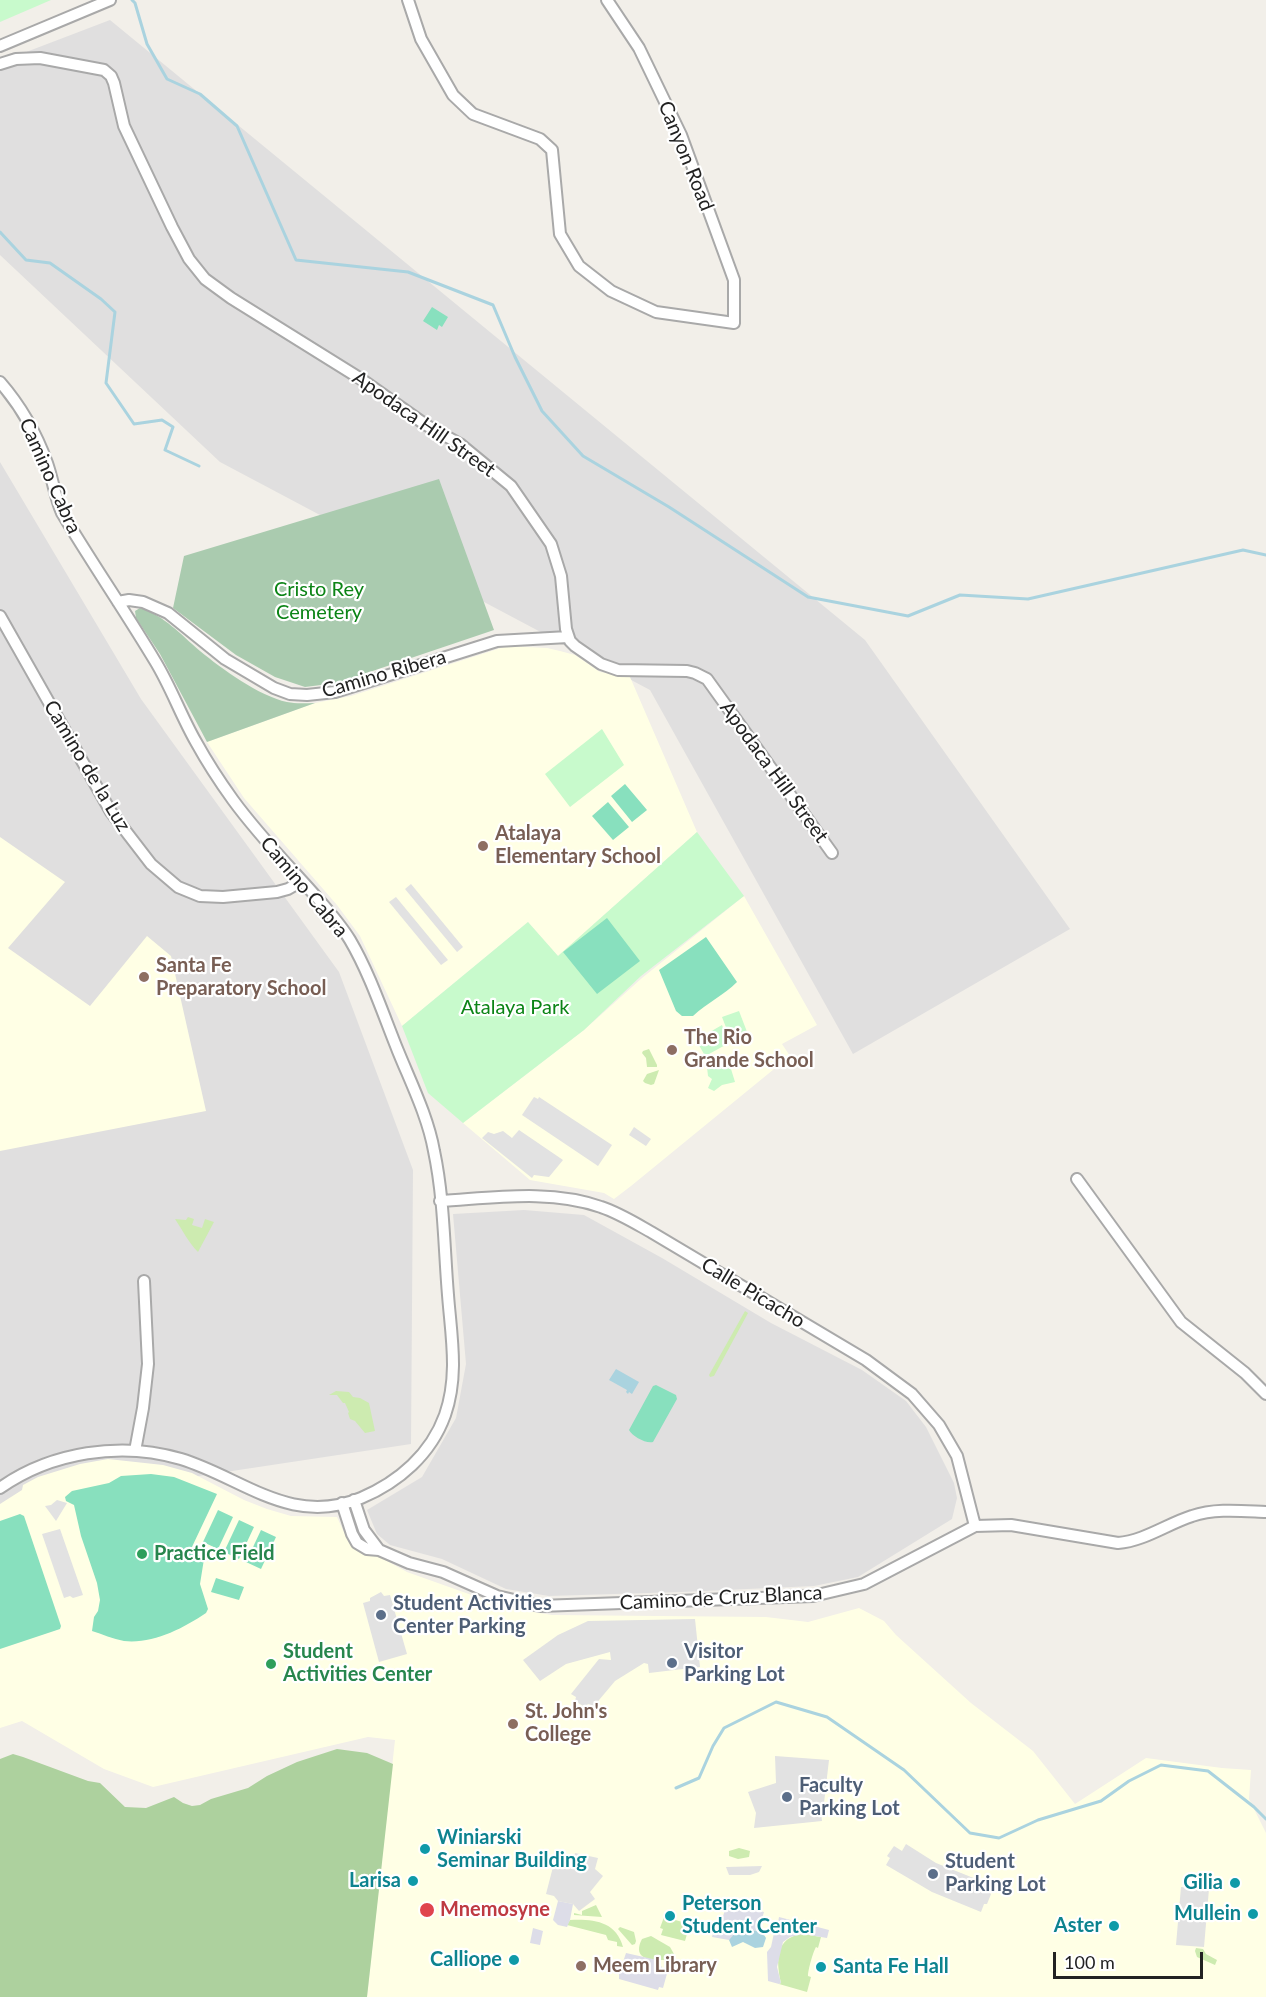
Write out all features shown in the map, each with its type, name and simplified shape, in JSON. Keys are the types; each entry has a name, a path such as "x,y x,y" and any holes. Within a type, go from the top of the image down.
{"street":[{"path":"0,46 110,0"},
{"name":"Canyon Road","path":"408,0 421,39 453,95 473,114 540,139 552,150 560,234 579,266 611,291 656,312 734,323 734,280 681,135 639,48 608,0"},
{"name":"Apodaca Hill Street","path":"0,64 16,59 40,58 104,70 111,76 124,126 172,227 189,259 205,279 216,289 360,379 426,425 460,444 511,486 546,536 556,559 561,576 568,637 575,646 601,664 618,670 687,671 707,679 832,853"},
{"name":"Camino Cabra","path":"2,386 32,428 41,448 62,513 156,663 196,742 254,828 340,925 361,963 431,1135 441,1201 454,1379 445,1415 421,1456 406,1472 391,1483 348,1502"},
{"name":"Camino Ribera","path":"118,602 129,600 143,602 168,613 225,659 274,688 290,694 335,692 497,641 568,637"},
{"name":"Camino de la Luz","path":"0,616 111,812 151,864 178,887 200,896 223,897 277,892 302,881"},
{"path":"1077,1179 1181,1322 1245,1373 1266,1394"},
{"name":"Calle Picacho","path":"441,1201 499,1197 560,1197 601,1206 651,1232 866,1360 912,1394 939,1425 957,1456 975,1526"},
{"path":"135,1451 148,1364 144,1281"},
{"path":"0,1488 27,1472 61,1459 96,1452 135,1451 181,1459 281,1502 310,1506 348,1502"},
{"name":"Camino de Cruz Blanca","path":"348,1502 352,1534 357,1543 367,1549 380,1550 409,1563 456,1577 497,1596 540,1605 813,1596 864,1584 975,1526 1011,1525 1118,1543 1135,1540 1199,1514 1224,1511 1266,1512"}],"shaded area":[{"path":"110,20 865,640 1070,929 853,1054 650,690 220,462 0,255 0,62"},
{"path":"0,462 141,699 339,972 413,1170 411,1444 0,1506"},
{"name":"Atalaya Elementary School","path":"507,646 560,651 575,655 600,672 630,677 697,832 558,956 528,922 402,1026 360,936 337,905 244,798 207,742 315,703 351,696"},
{"name":"Santa Fe Preparatory School","path":"0,837 65,882 8,948 90,1006 147,936 171,956 206,1111 0,1151"},
{"path":"411,884 463,947 457,952 405,889"},
{"name":"The Rio Grande School","path":"744,896 817,1025 782,1044 790,1056 631,1186 614,1199 604,1193 530,1180 463,1123 584,1030 642,978"},
{"path":"396,897 448,960 441,965 389,902"},
{"path":"534,1097 538,1099 539,1097 612,1145 598,1166 522,1115"},
{"path":"634,1127 651,1139 646,1146 629,1135"},
{"path":"519,1130 563,1160 549,1177 534,1175 532,1178 482,1138 488,1132 494,1134 503,1131 512,1138"},
{"path":"524,1210 584,1215 771,1323 862,1370 906,1401 926,1427 954,1483 957,1498 952,1519 858,1577 814,1586 549,1596 506,1589 442,1559 390,1545 377,1534 367,1510 422,1477 456,1418 466,1364 453,1214"},
{"name":"St. John's College","path":"108,1459 163,1465 192,1473 244,1500 291,1516 337,1517 347,1539 407,1572 508,1608 552,1615 766,1617 808,1622 859,1608 884,1621 896,1635 971,1703 1033,1751 1075,1804 1146,1758 1251,1770 1249,1799 1266,1833 1266,1997 367,1997 395,1740 368,1737 153,1787 104,1769 22,1721 0,1728 0,1504 22,1490 23,1485 38,1477 80,1464"},
{"path":"57,1500 67,1503 56,1521 45,1506"},
{"path":"60,1529 83,1595 73,1598 70,1596 64,1598 42,1534"},
{"name":"Student Activities Center Parking","path":"381,1592 384,1596 390,1595 407,1654 379,1662 363,1603 370,1601 370,1598"},
{"name":"Visitor Parking Lot","path":"695,1619 700,1667 649,1673 648,1664 644,1663 615,1681 594,1706 588,1704 585,1707 575,1701 576,1697 571,1694 599,1659 611,1660 610,1652 566,1664 540,1681 523,1660 558,1635 588,1621"},
{"name":"Faculty Parking Lot","path":"775,1756 829,1760 824,1803 820,1806 822,1821 754,1828 756,1813 748,1792 776,1783"},
{"name":"Student Parking Lot","path":"906,1844 936,1863 991,1885 988,1892 991,1894 981,1912 932,1892 886,1865 890,1858 887,1856 894,1846 902,1851"},
{"path":"575,1853 598,1858 595,1869 603,1876 590,1892 595,1899 579,1911 573,1904 558,1901 554,1896 546,1894 554,1863 561,1865 563,1858 573,1860"},
{"path":"762,1866 759,1872 750,1875 729,1875 726,1867"},
{"path":"1181,1887 1209,1889 1204,1947 1176,1945"},
{"path":"558,1901 573,1904 567,1927 558,1925 553,1920"},
{"path":"727,1903 764,1912 758,1931 743,1929 729,1940 712,1937 716,1922 721,1923"},
{"path":"779,1917 829,1930 827,1938 803,1934 790,1937 783,1942 777,1967 781,1983 779,1984 768,1981 767,1952 771,1947 774,1933 776,1933"},
{"path":"533,1928 543,1931 540,1945 530,1943"},
{"path":"626,1953 657,1960 663,1969 668,1970 663,1988 659,1987 658,1990 619,1979"}],"green space":[{"path":"0,0 51,0 0,22"},
{"path":"432,307 448,317 442,327 439,325 437,330 423,321"},
{"name":"Cristo Rey Cemetery","path":"439,479 494,630 337,683 305,687 275,677 236,655 173,608 184,556"},
{"path":"140,608 165,621 209,658 253,688 287,702 315,703 207,742 160,654 136,618 135,611"},
{"path":"602,729 624,765 570,807 545,774"},
{"path":"625,784 647,810 632,822 611,796"},
{"path":"608,802 629,827 613,840 592,816"},
{"name":"Atalaya Park","path":"697,832 744,896 641,976 584,1030 463,1123 428,1093 402,1026 528,922 558,956"},
{"path":"607,918 640,961 597,994 563,952"},
{"path":"706,937 737,982 693,1016 682,1016 676,1011 659,970"},
{"path":"739,1011 749,1037 732,1043 722,1017"},
{"path":"722,1025 729,1043 709,1054 704,1054 696,1040"},
{"path":"649,1049 657,1067 647,1067 646,1058 642,1053"},
{"path":"716,1062 731,1069 735,1082 722,1085 714,1091 708,1088 712,1079 708,1076 707,1067"},
{"path":"659,1070 654,1084 643,1081 647,1074"},
{"path":"188,1217 194,1219 192,1225 202,1228 205,1219 214,1222 198,1252 175,1219 186,1220"},
{"path":"745,1311 748,1313 714,1376 710,1377 709,1375"},
{"path":"656,1385 676,1395 677,1399 653,1442 647,1442 633,1435 629,1430 653,1386"},
{"path":"336,1391 349,1392 353,1397 369,1403 375,1431 365,1433 355,1421 350,1419 345,1403 337,1395 329,1395"},
{"name":"Practice Field","path":"151,1474 174,1477 217,1494 191,1549 204,1559 200,1584 208,1609 197,1619 167,1634 146,1640 124,1641 92,1631 100,1600 97,1583 81,1536 74,1505 66,1501 65,1497 72,1491 109,1483 121,1476"},
{"path":"218,1510 233,1517 218,1549 203,1542"},
{"path":"20,1514 24,1516 61,1626 60,1629 0,1649 0,1521"},
{"path":"239,1520 254,1527 239,1559 224,1552"},
{"path":"261,1530 276,1537 261,1569 246,1562"},
{"path":"216,1578 244,1587 239,1600 211,1592"},
{"path":"337,1749 367,1753 393,1764 367,1997 0,1997 0,1759 13,1754 23,1757 88,1781 100,1783 125,1807 146,1808 174,1797 192,1806 200,1805 211,1799 248,1788 297,1762"},
{"path":"739,1848 750,1851 749,1857 738,1859 729,1856 729,1851"},
{"path":"596,1905 602,1917 574,1915 574,1913 582,1915 582,1911"},
{"path":"664,1917 690,1924 685,1941 661,1935 663,1929 660,1928"},
{"path":"570,1920 602,1923 615,1932 623,1947 617,1946 617,1942 608,1940 606,1935 567,1925"},
{"path":"620,1927 634,1932 635,1944 632,1945 618,1929"},
{"path":"803,1934 821,1937 810,1966 808,1976 811,1977 807,1992 779,1984 781,1983 778,1959 782,1945 794,1936"},
{"path":"651,1936 670,1947 674,1954 671,1959 653,1960 642,1956 639,1947 642,1939"},
{"path":"1196,1948 1203,1949 1206,1954 1217,1960 1215,1965 1197,1957"}],"water":[{"path":"616,1369 639,1382 632,1394 629,1392 628,1394 627,1390 609,1380"},
{"path":"759,1927 766,1938 763,1947 755,1948 743,1942 732,1947 729,1940 736,1932 743,1929 758,1931"}],"waterway":[{"path":"132,0 135,3 147,44 167,79 200,94 237,126 296,260 408,272 493,305 515,357 542,411 583,456 669,507 808,597 908,616 960,595 1028,599 1243,550 1266,555"},
{"path":"0,232 26,260 50,263 101,299 115,312 106,383 134,424 162,420 173,427 165,450 199,466"},
{"path":"676,1788 699,1778 724,1728 776,1702 827,1717 904,1770 970,1833 999,1838 1038,1820 1101,1801 1129,1781 1161,1765 1208,1771 1266,1819"}],"place":[{"name":"Atalaya Elementary School","path":"483,846"},
{"name":"Santa Fe Preparatory School","path":"144,977"},
{"name":"The Rio Grande School","path":"672,1050"},
{"name":"Practice Field","path":"142,1554"},
{"name":"Student Activities Center Parking","path":"381,1615"},
{"name":"Visitor Parking Lot","path":"672,1663"},
{"name":"Student Activities Center","path":"271,1664"},
{"name":"St. John's College","path":"513,1724"},
{"name":"Faculty Parking Lot","path":"787,1797"},
{"name":"Winiarski Seminar Building","path":"425,1849"},
{"name":"Student Parking Lot","path":"933,1874"},
{"name":"Larisa","path":"413,1881"},
{"name":"Gilia","path":"1235,1883"},
{"name":"Mnemosyne","path":"427,1910"},
{"name":"Mullein","path":"1253,1914"},
{"name":"Peterson Student Center","path":"670,1916"},
{"name":"Aster","path":"1114,1926"},
{"name":"Calliope","path":"514,1960"},
{"name":"Meem Library","path":"581,1966"},
{"name":"Santa Fe Hall","path":"821,1967"}]}
